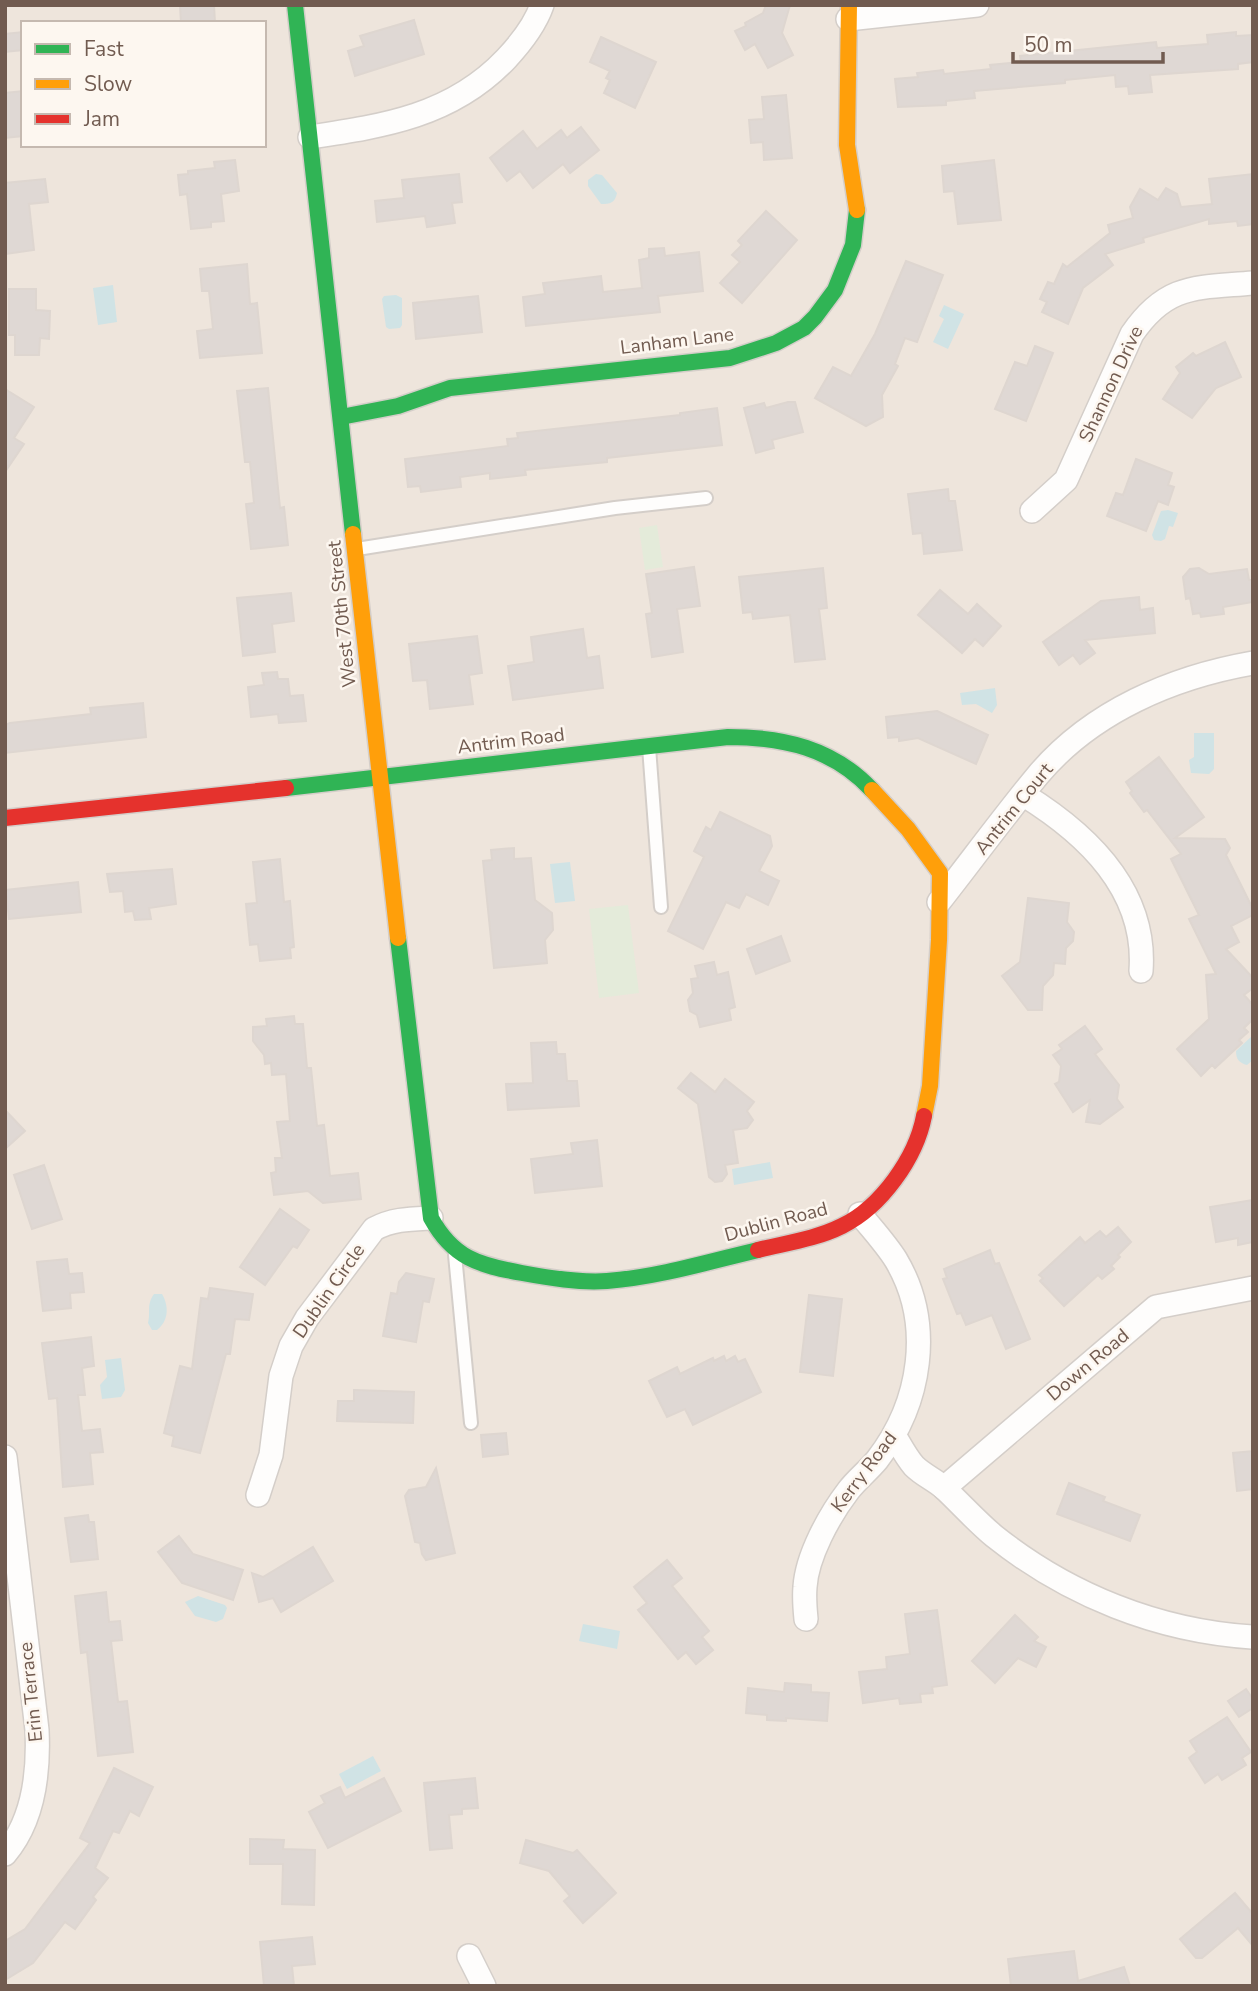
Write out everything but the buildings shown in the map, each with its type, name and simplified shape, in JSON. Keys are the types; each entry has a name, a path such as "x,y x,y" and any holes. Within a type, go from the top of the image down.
{"street":[{"name":"West 70th Street","path":"295,5 379,778 431,1218"},
{"path":"310,137 371,128 454,100 488,78 516,48 539,15 542,5"},
{"path":"848,12 977,5"},
{"name":"Lanham Lane","path":"341,417 398,406 450,388 730,358 792,336 818,315 835,289 849,260 856,229 845,108 848,12"},
{"name":"Shannon Drive","path":"1032,511 1066,480 1132,334 1144,316 1159,302 1177,292 1253,283"},
{"name":"Antrim Court","path":"939,902 1039,774 1077,739 1118,709 1164,686 1213,670 1253,663"},
{"name":"Antrim Road","path":"5,818 728,737 763,737 797,743 830,756 859,776 926,851 940,873 939,902"},
{"path":"1024,795 1056,816 1086,842 1111,870 1139,925 1141,971"},
{"name":"Dublin Road","path":"455,1251 505,1270 548,1279 604,1281 651,1275 809,1238 842,1226 860,1214 895,1180 911,1153 923,1121 930,1086 939,902"},
{"name":"Kerry Road","path":"806,1619 805,1586 828,1518 894,1435 911,1399 918,1363 919,1329 911,1293 896,1260 860,1214"},
{"path":"431,1218 442,1238 455,1251"},
{"name":"Dublin Circle","path":"258,1494 271,1455 281,1376 291,1346 307,1318 374,1229 400,1219 431,1218"},
{"name":"Down Road","path":"944,1488 1156,1307 1253,1288"},
{"path":"894,1435 914,1465 944,1488 994,1535 1037,1567 1083,1593 1133,1614 1186,1628 1252,1637"},
{"name":"Erin Terrace","path":"5,1457 14,1613 37,1730 38,1766 31,1801 11,1847"},
{"path":"469,1956 479,1971 484,1986"}],"lane":[{"path":"356,549 615,508 706,498"},
{"path":"649,746 661,907"},
{"path":"455,1251 471,1423"}],"shaded area":[{"path":"5,5 1253,5 1253,1986 5,1986"},
{"path":"596,174 602,175 617,193 612,202 601,204 588,186 588,180"},
{"path":"113,285 117,322 98,325 93,288"},
{"path":"396,295 402,298 402,325 400,328 389,329 386,327 382,299 384,296"},
{"path":"944,305 964,314 948,349 933,342 944,319 939,316"},
{"path":"1161,511 1178,513 1173,527 1169,526 1165,539 1154,540 1152,535"},
{"path":"995,688 997,705 992,713 976,704 962,705 960,693"},
{"path":"1194,733 1214,733 1214,769 1209,774 1191,773 1189,760 1194,757"},
{"path":"570,862 575,901 555,903 550,864"},
{"path":"1253,1035 1253,1060 1247,1065 1238,1060 1236,1051"},
{"path":"770,1162 773,1178 734,1185 732,1169"},
{"path":"154,1294 162,1294 167,1308 166,1318 157,1330 152,1330 148,1323 149,1305"},
{"path":"121,1358 125,1390 121,1397 102,1399 100,1385 107,1377 105,1360"},
{"path":"198,1596 225,1605 227,1608 223,1619 216,1622 195,1616 185,1602"},
{"path":"583,1624 620,1631 617,1649 579,1641"},
{"path":"373,1756 381,1771 347,1789 339,1774"}],"green space":[{"path":"657,525 663,567 645,570 639,528"},
{"path":"628,905 639,993 599,998 589,909"}],"traffic: fast":[{"path":"295,5 353,534"},
{"path":"341,417 398,406 450,388 730,358 776,343 804,328 835,290 853,245 857,210"},
{"path":"286,788 728,737 768,739 806,748 841,764 872,790"},
{"path":"398,938 431,1218 439,1232 458,1251 492,1267 564,1280 596,1281 664,1273 758,1250"}],"traffic: slow":[{"path":"849,5 847,145 857,210"},
{"path":"353,534 398,938"},
{"path":"872,790 908,829 940,873 939,940 930,1086 924,1116"}],"traffic: jam":[{"path":"5,818 286,788"},
{"path":"758,1250 832,1230 856,1218 870,1207 895,1180 905,1164 920,1132 924,1116"}]}
